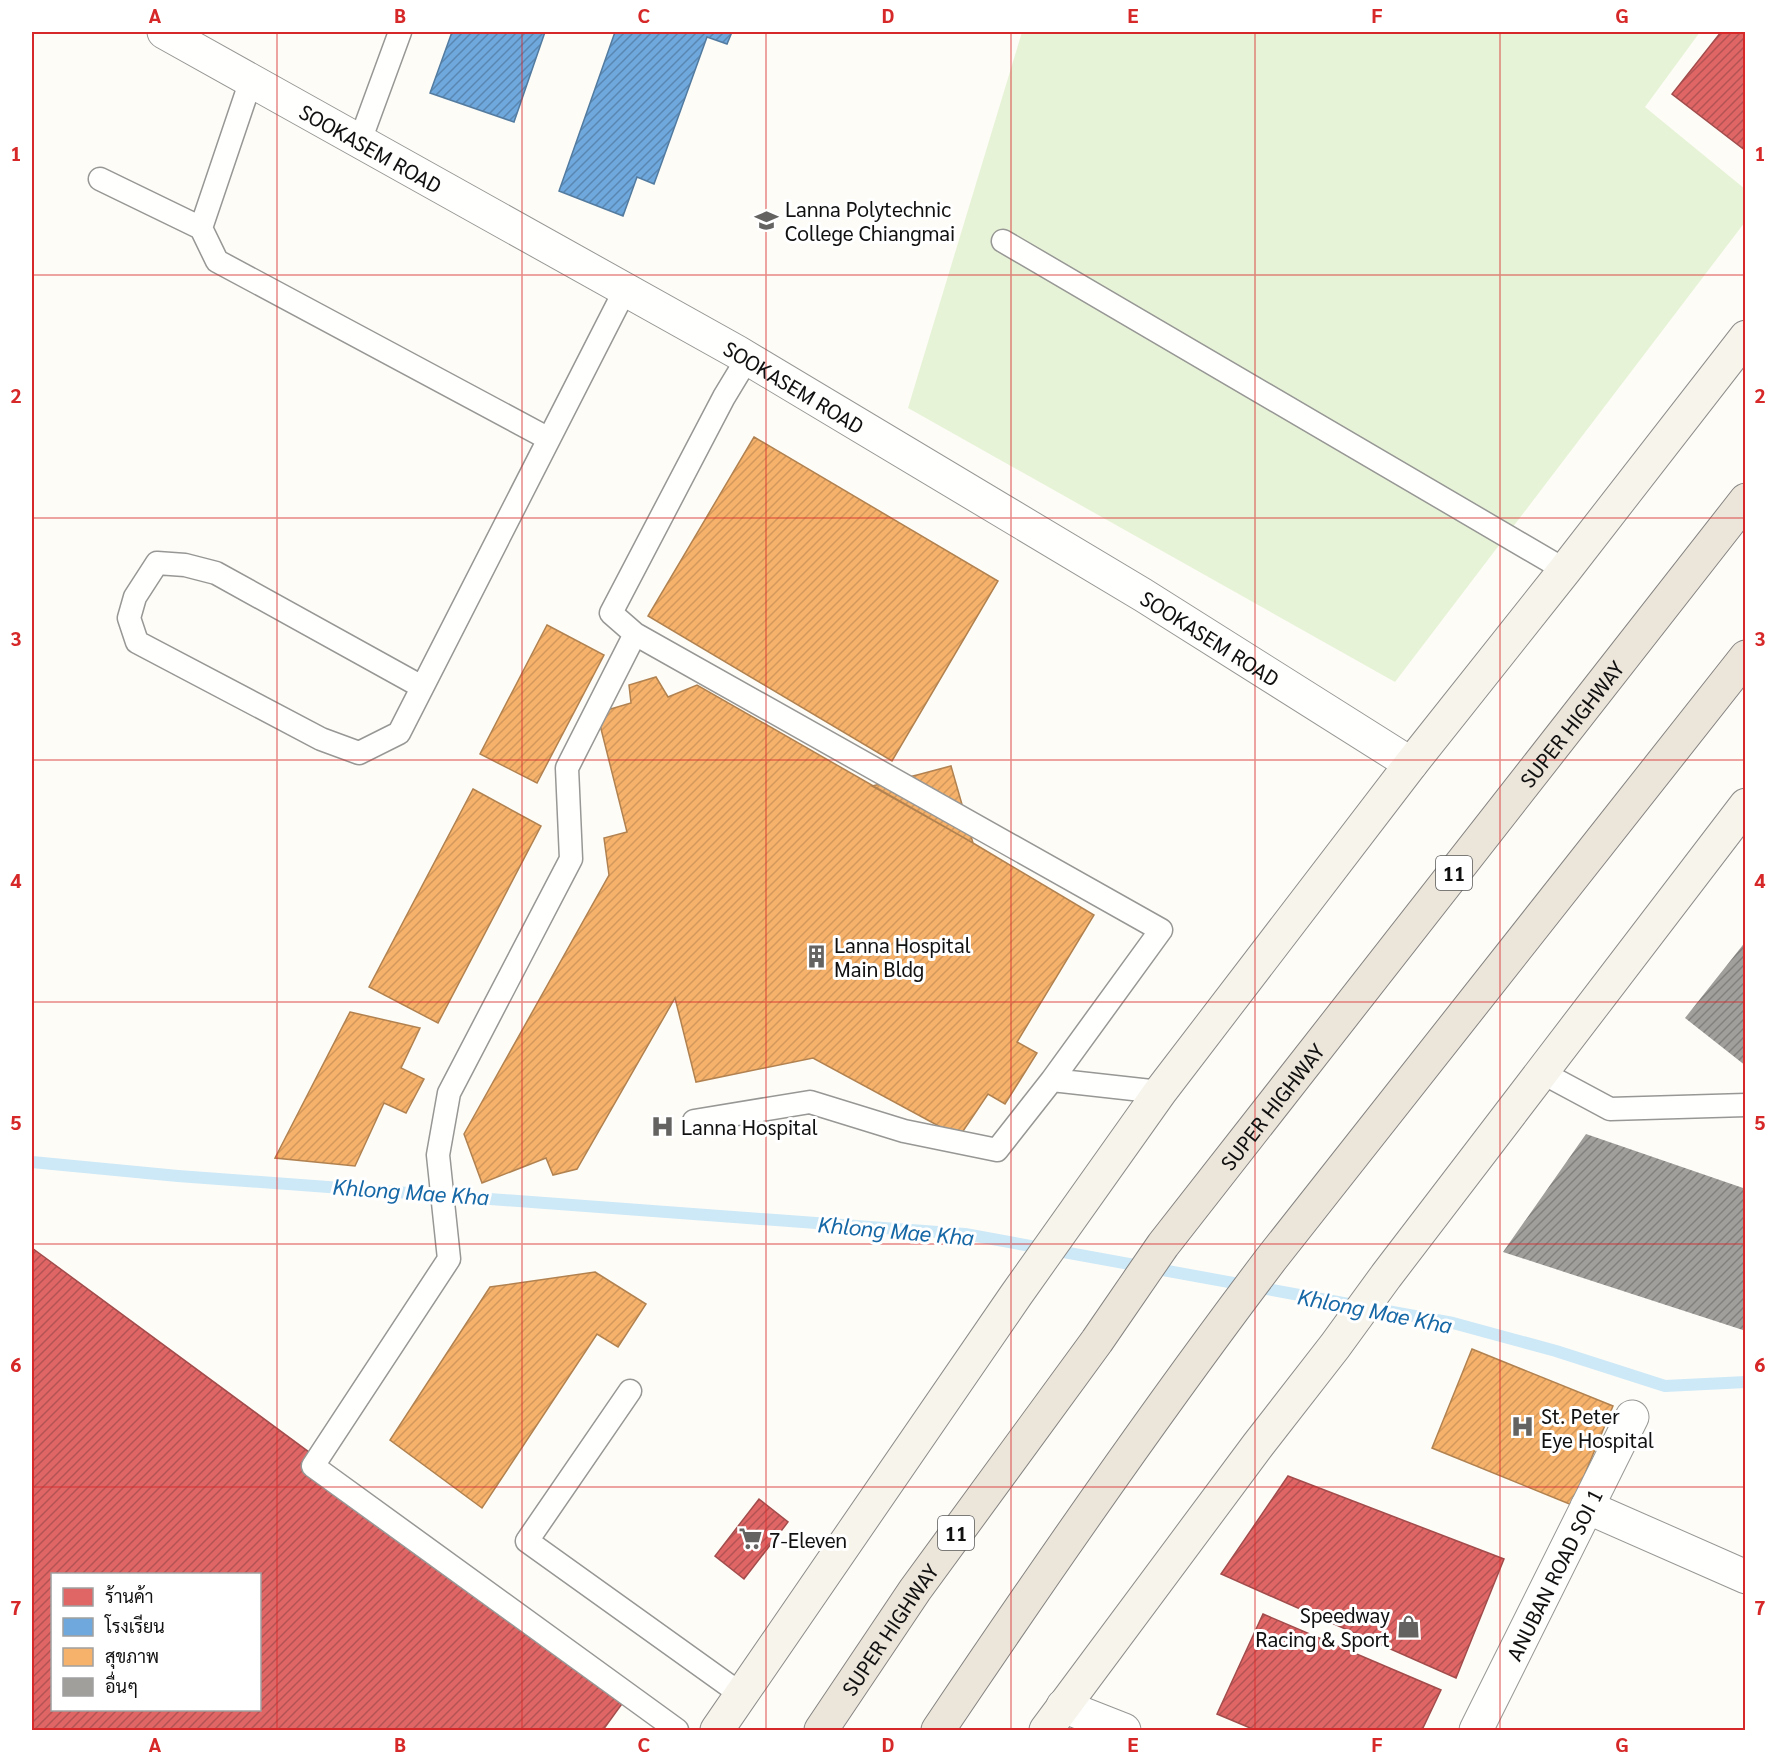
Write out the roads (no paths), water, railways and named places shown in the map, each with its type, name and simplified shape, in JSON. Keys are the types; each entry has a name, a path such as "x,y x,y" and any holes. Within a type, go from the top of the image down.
{"highway":[{"name":"SUPER HIGHWAY","path":"821,1731 915,1590 1097,1341 1163,1245 1746,500"},
{"path":"938,1731 1004,1632 1207,1344 1271,1259 1746,657"}],"main road":[{"path":"717,1731 1016,1295 1160,1092 1411,764 1746,338"},
{"path":"1055,1718 1386,1276 1746,806"}],"street":[{"name":"SOOKASEM ROAD","path":"164,32 747,359 1143,595 1411,764"},
{"name":"ANUBAN ROAD SOI 1","path":"1476,1731 1632,1417"},
{"path":"1587,1507 1746,1577"},
{"path":"1055,1718 1124,1731"}],"lane":[{"path":"360,141 400,32"},
{"path":"201,228 251,80"},
{"path":"100,178 201,228 217,261 549,439"},
{"path":"1003,241 1565,570"},
{"path":"422,687 216,573 185,565 157,563 135,597 129,618 137,642 321,740 359,753 399,733 625,290"},
{"path":"694,1121 810,1102 904,1131 997,1149 1052,1080 1161,930 635,634 611,613 724,397 747,359"},
{"path":"635,634 567,768 571,859 449,1093 438,1155 449,1259 313,1466 677,1731"},
{"path":"1541,1072 1610,1108 1746,1105"},
{"path":"1052,1080 1160,1092"},
{"path":"630,1391 526,1541 742,1695"}],"waterway":[{"name":"Khlong Mae Kha","path":"32,1162 178,1176 965,1234 1453,1323 1556,1351 1665,1386 1746,1382"}],"place":[{"name":"Lanna Polytechnic College Chiangmai","path":"767,220"},
{"name":"Lanna Hospital Main Bldg","path":"816,956"},
{"name":"Lanna Hospital","path":"663,1126"},
{"name":"St. Peter Eye Hospital","path":"1523,1427"},
{"name":"7-Eleven","path":"751,1539"},
{"name":"Speedway Racing & Sport","path":"1408,1626"}]}
